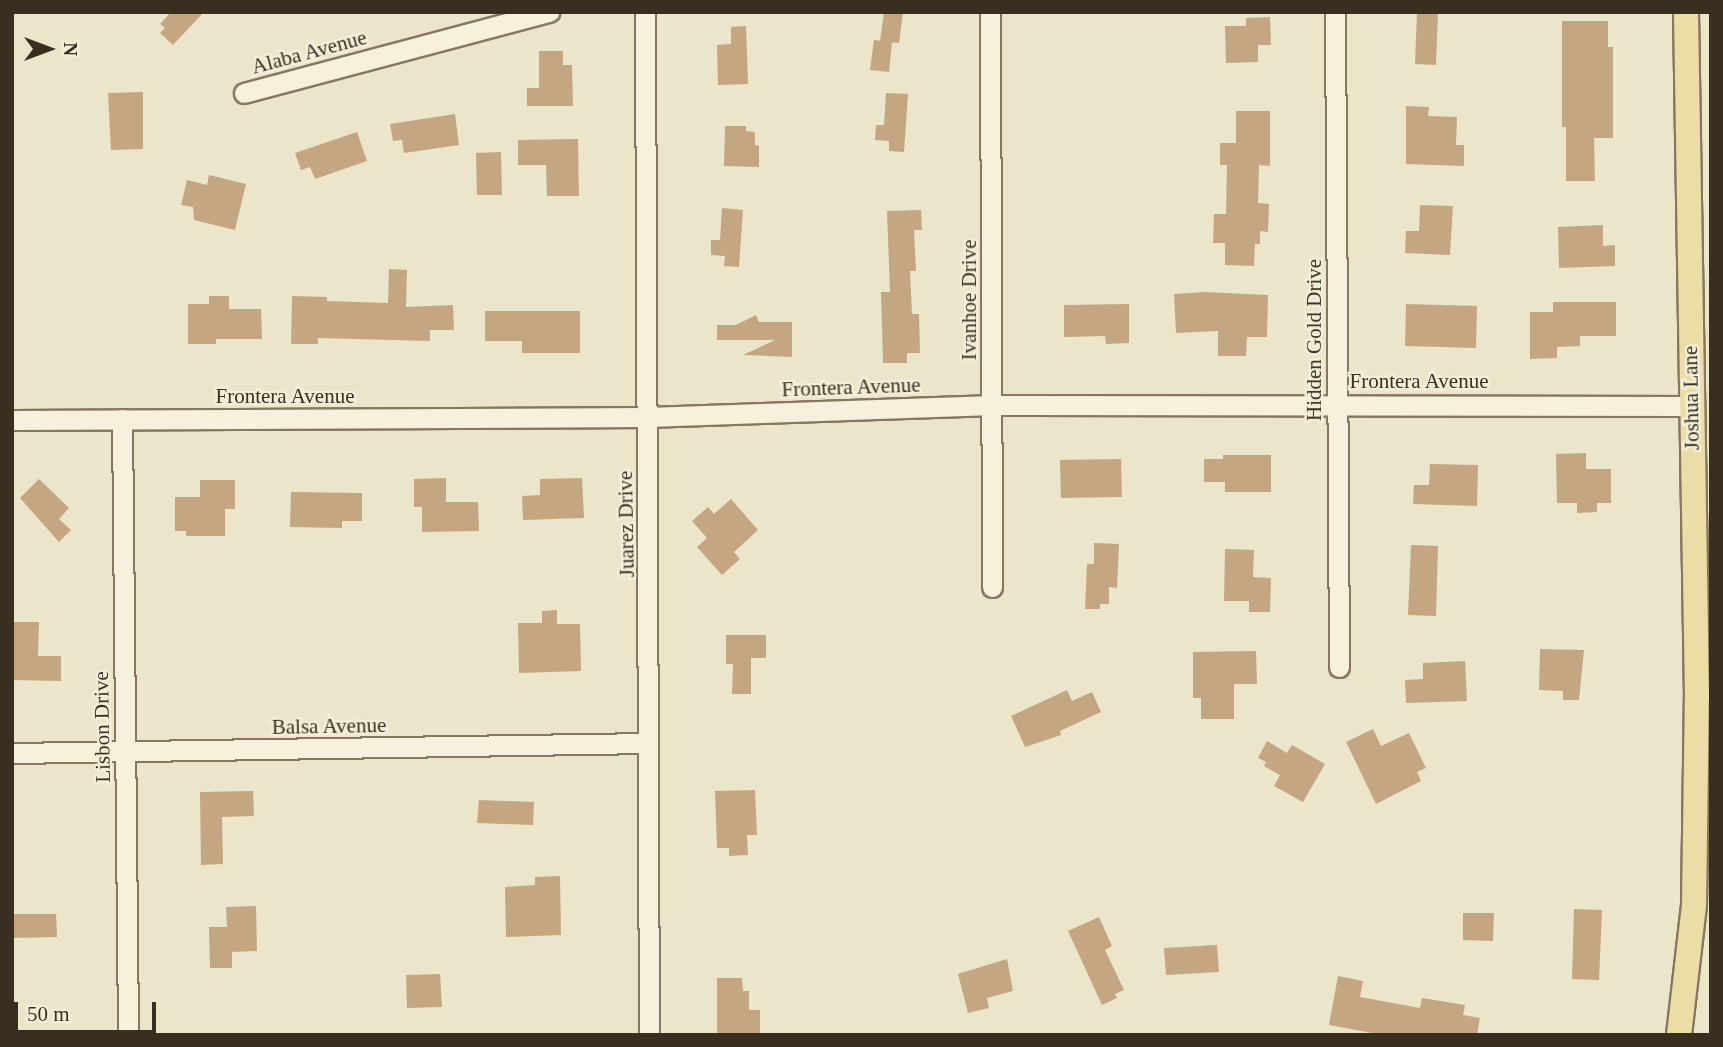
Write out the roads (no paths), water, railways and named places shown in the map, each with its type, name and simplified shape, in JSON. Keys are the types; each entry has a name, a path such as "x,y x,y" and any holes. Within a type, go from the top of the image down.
{"main road":[{"name":"Joshua Lane","path":"1679,1035 1694,905 1697,697 1686,12"}],"street":[{"name":"Alaba Avenue","path":"244,93 549,12"},
{"name":"Juarez Drive","path":"645,12 650,628 647,743 649,1035"},
{"name":"Ivanhoe Drive","path":"990,12 992,587"},
{"name":"Hidden Gold Drive","path":"1335,12 1339,667"},
{"name":"Frontera Avenue","path":"12,420 647,417 993,405 1691,406"},
{"name":"Lisbon Drive","path":"122,419 128,1035"},
{"name":"Balsa Avenue","path":"12,752 125,753 647,743"}]}
